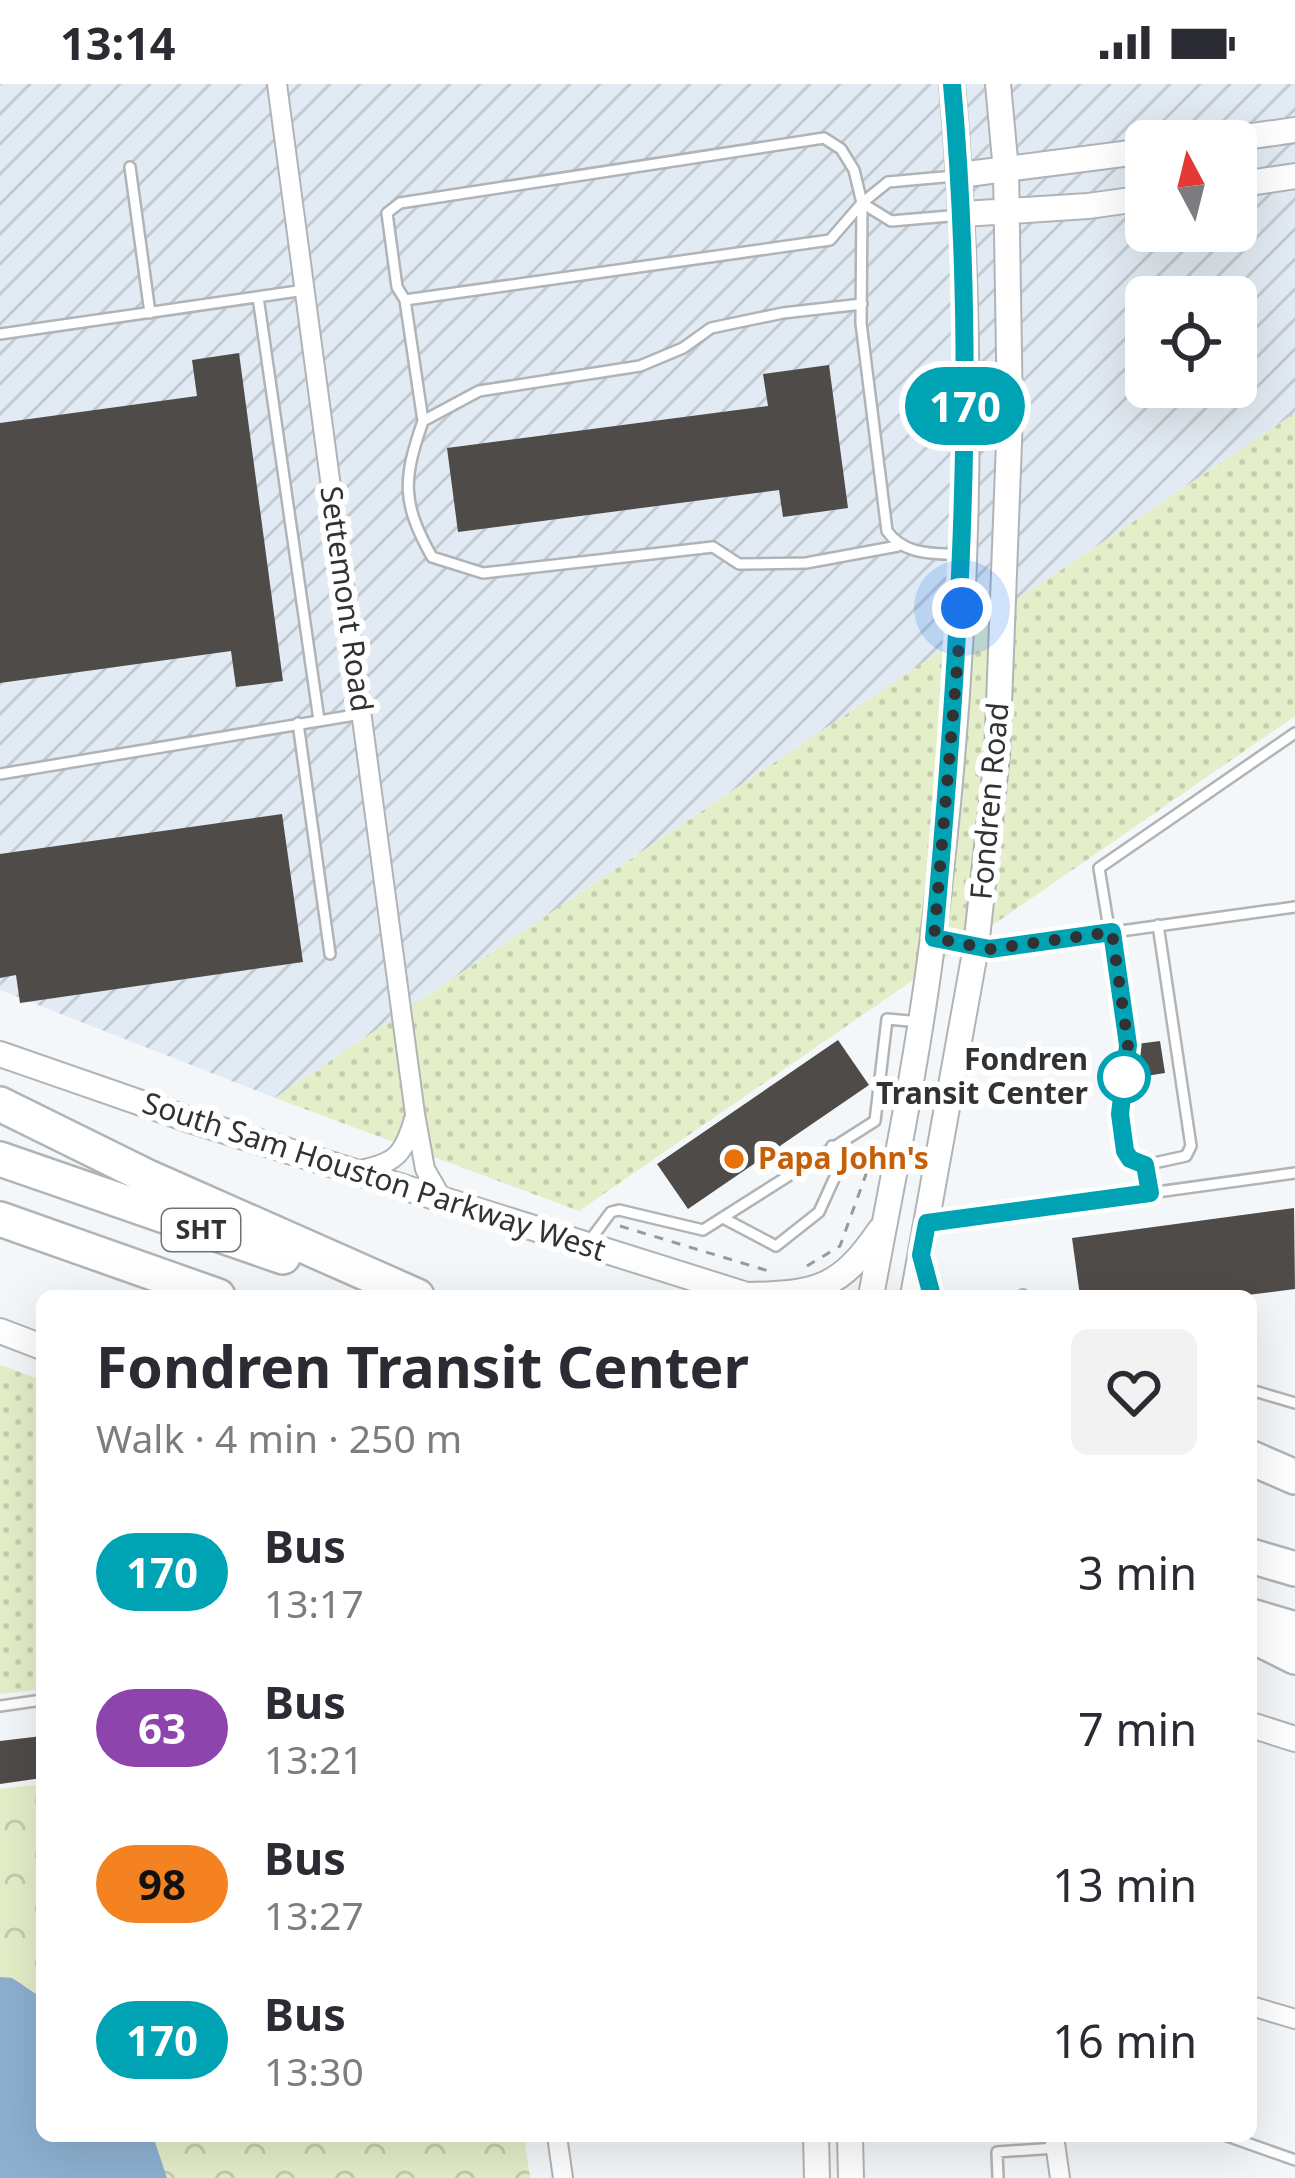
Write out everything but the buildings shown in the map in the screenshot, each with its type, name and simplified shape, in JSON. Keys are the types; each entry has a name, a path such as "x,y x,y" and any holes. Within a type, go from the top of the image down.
{"highway":[{"path":"0,1104 148,1177 403,1290"},
{"name":"SHT","path":"0,1159 387,1290"},
{"name":"SHT","path":"0,1220 201,1290"},
{"path":"1257,1458 1295,1477"},
{"path":"1257,1558 1295,1569"},
{"path":"1257,1618 1295,1630"},
{"path":"1257,1638 1295,1657"}],"main road":[{"name":"Fondren Road","path":"872,1290 885,1223 887,1125 921,1022 950,777 963,555 964,214 952,84"},
{"name":"Fondren Road","path":"914,1290 976,946 997,756 1010,416 1006,171 998,84"},
{"path":"1257,135 1295,130"},
{"path":"960,175 1125,154"},
{"path":"1257,182 1295,176"},
{"path":"964,214 1125,200"},
{"path":"963,555 1006,558"},
{"path":"934,938 976,946"},
{"name":"South Sam Houston Parkway West","path":"0,1054 193,1121 730,1290"},
{"path":"807,1290 831,1284 859,1261 885,1223"},
{"path":"921,1255 930,1290"},
{"path":"0,1331 36,1345"},
{"path":"1257,1456 1295,1466"},
{"path":"1257,1727 1295,1739"},
{"path":"816,2142 817,2178"},
{"path":"850,2142 851,2178"}],"street":[{"name":"Settemont Road","path":"277,84 415,1114 425,1169 441,1197"},
{"path":"356,1171 382,1166 403,1152 415,1114"},
{"path":"1257,2008 1295,2019"},
{"path":"558,2142 562,2178"},
{"path":"1055,2142 1060,2178"}],"lane":[{"path":"898,546 887,531 861,323 862,203 854,170 841,149 824,138 400,203 387,213 423,421 407,466 410,519 432,556 483,573 713,547 739,564 806,562 898,546 963,555"},
{"path":"130,167 150,313"},
{"path":"405,300 830,240 862,203 889,182 960,175"},
{"path":"862,203 891,221 964,214"},
{"path":"0,334 305,290"},
{"path":"258,297 319,720"},
{"path":"423,421 479,391 640,366 683,348 711,328 862,304"},
{"path":"0,774 361,714"},
{"path":"298,723 330,954"},
{"path":"1158,925 1191,1146 1177,1162 1145,1165 1130,1159 1125,1151 1120,1114 1128,1045 1099,868 1295,733"},
{"path":"976,946 990,949 1295,907"},
{"path":"588,1244 611,1212 619,1210 704,1230 832,1146 887,1125"},
{"path":"723,1218 776,1246 818,1212 839,1168 832,1146"},
{"path":"1145,1165 1150,1193"},
{"path":"927,1223 1295,1173"},
{"path":"1257,1392 1295,1403"},
{"path":"0,1706 36,1701"},
{"path":"998,2178 997,2152 1055,2142"},
{"path":"1244,2142 1295,2160"}],"path":[{"path":"802,1269 840,1246 887,1125"},
{"path":"605,1220 788,1277"}],"shaded area":[{"path":"0,84 1295,84 1295,413 275,1098 0,990"}],"green space":[{"path":"1295,413 1295,716 579,1211 275,1098"},
{"path":"0,1365 36,1378 36,1690 0,1694"},
{"path":"36,1785 36,2142 525,2142 530,2178 0,2178 0,1789"}],"water":[{"path":"0,1977 12,1978 36,1994 36,2142 155,2142 167,2178 0,2178"}],"bus line":[{"name":"170","path":"930,1290 921,1255 927,1223 1150,1193 1145,1165 1130,1159 1125,1151 1120,1114 1128,1045 1112,932 990,949 934,938 962,608 964,214 952,84"}],"place":[{"name":"Fondren Transit Center","path":"1124,1077"},
{"name":"Papa John's","path":"734,1159"}],"route":[{"path":"962,608 934,938 990,949 1112,932 1128,1045 1124,1077"}]}
